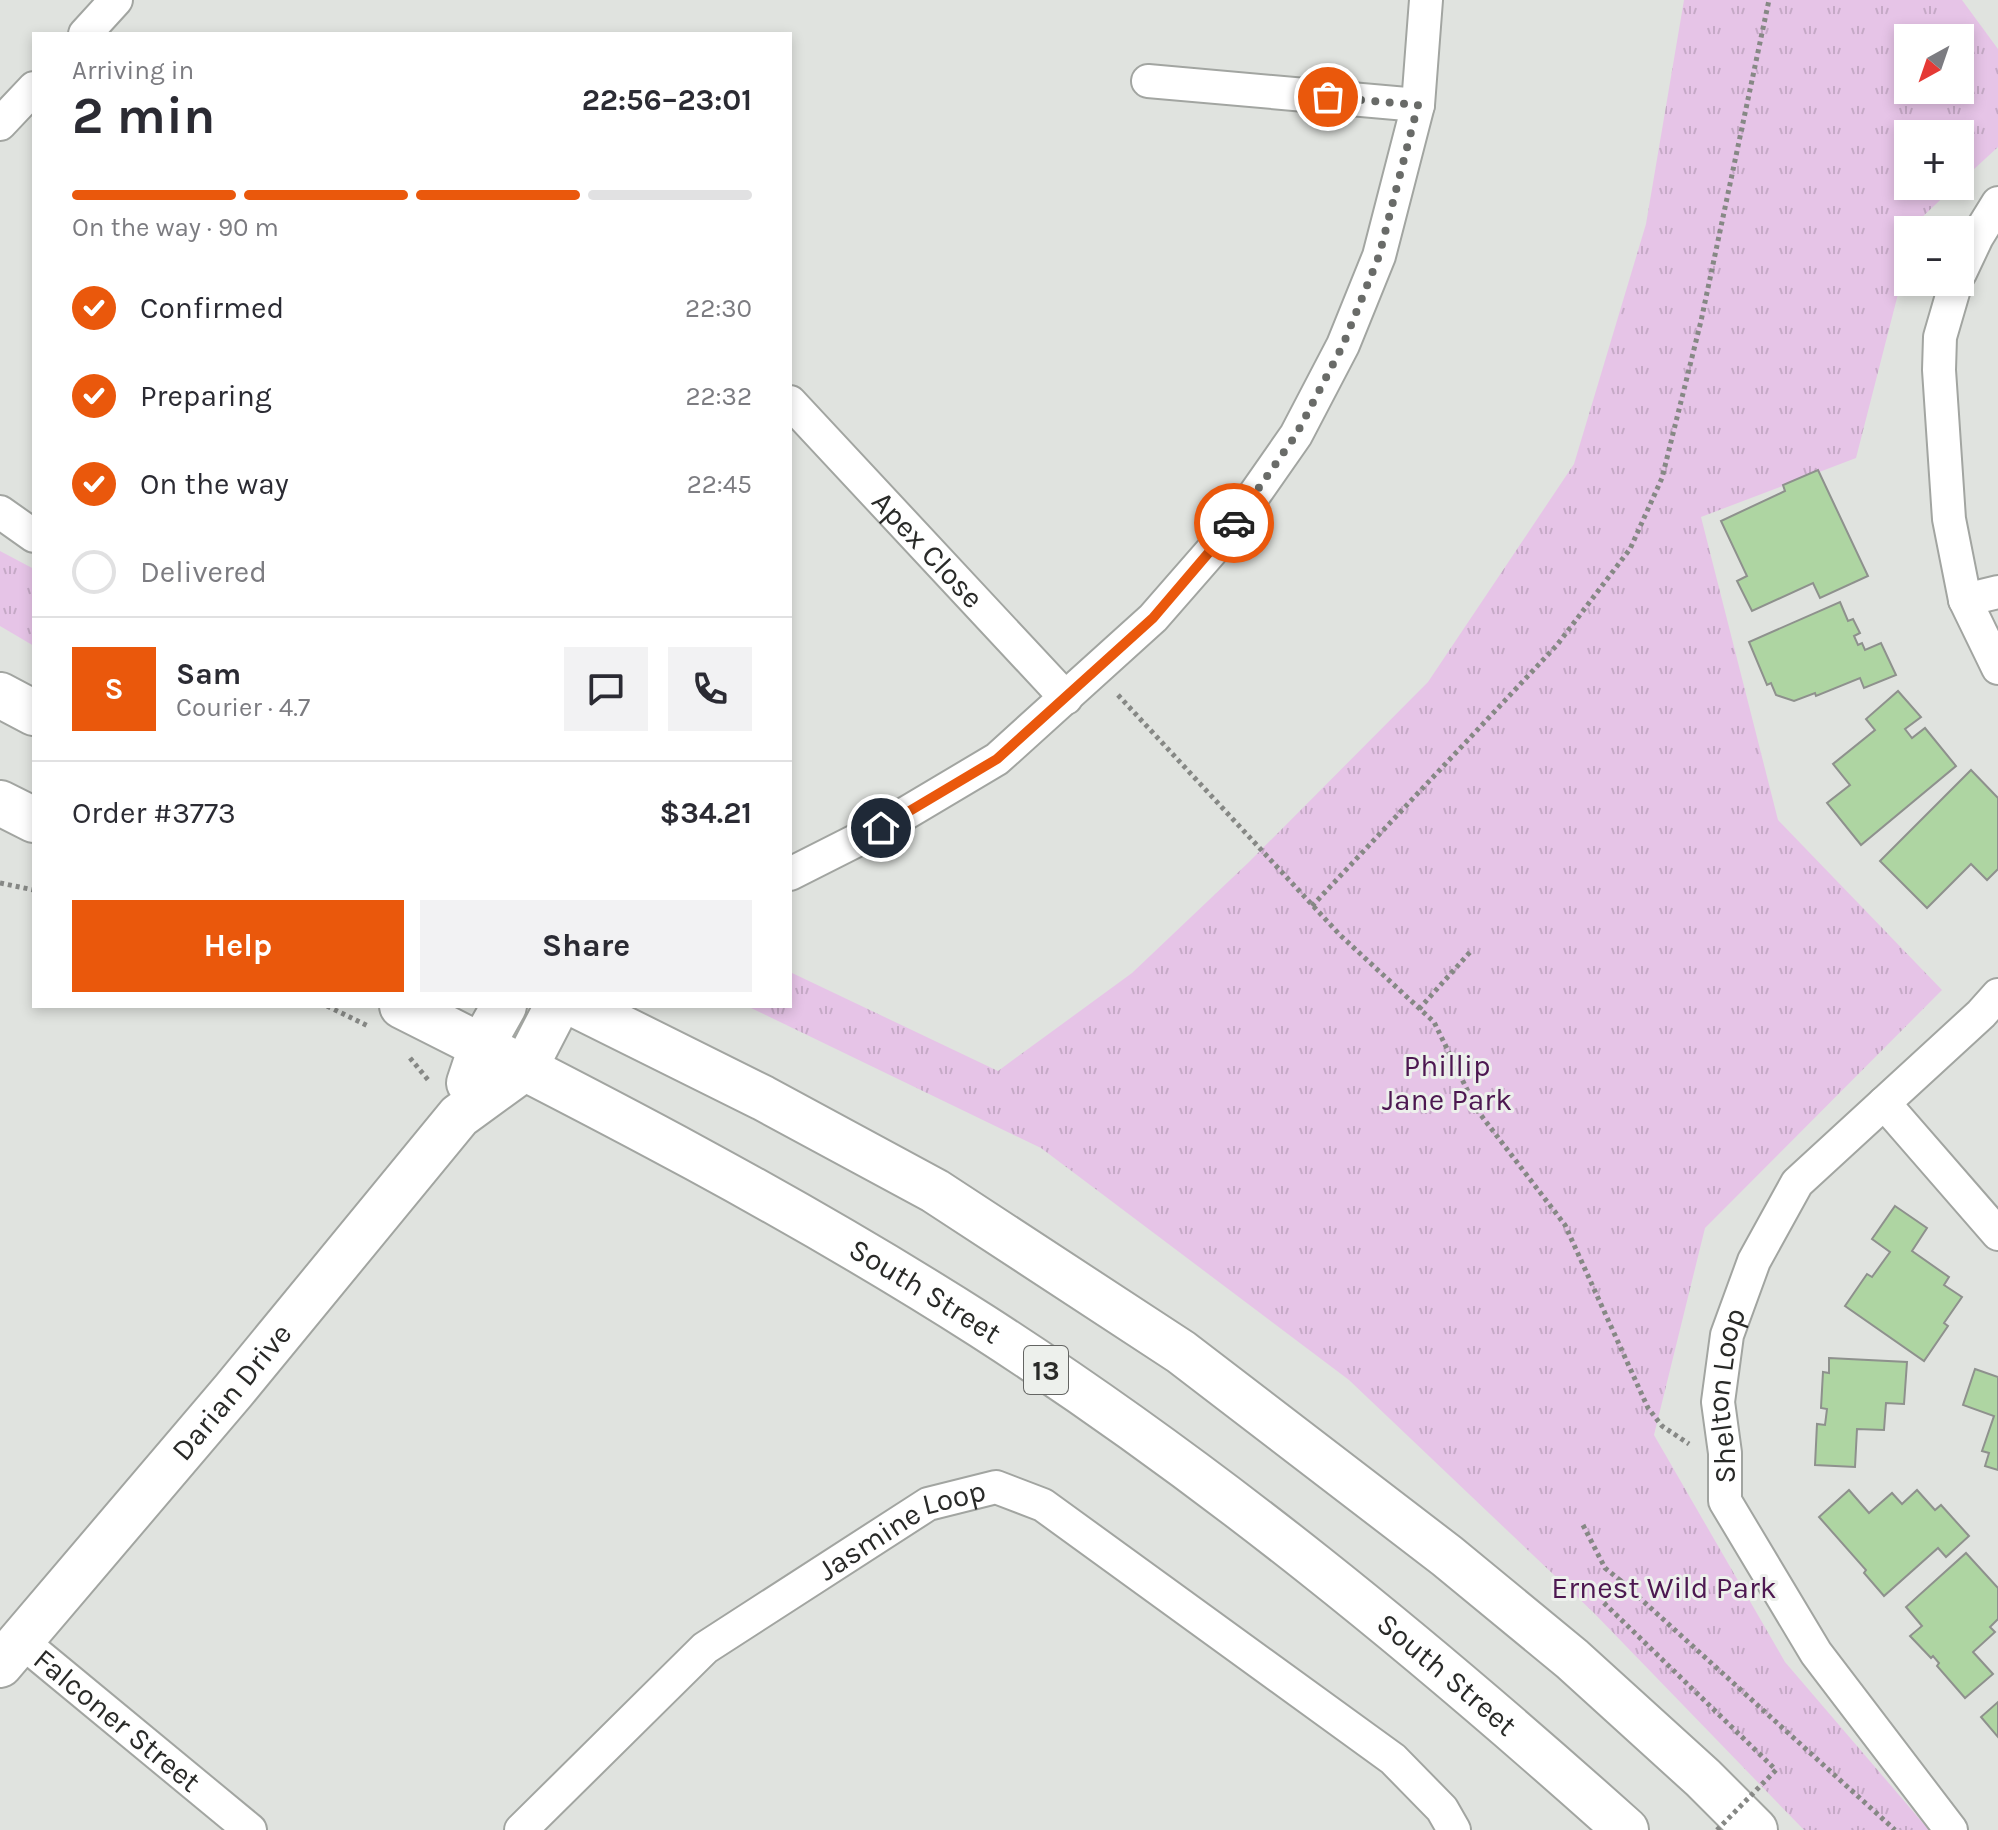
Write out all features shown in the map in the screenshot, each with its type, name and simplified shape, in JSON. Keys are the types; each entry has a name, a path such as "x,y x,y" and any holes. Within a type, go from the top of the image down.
{"main road":[{"path":"0,695 32,712"},
{"path":"0,803 32,819"},
{"name":"Darian Drive","path":"459,1116 481,1047 503,1008"},
{"name":"Darian Drive","path":"10,1653 234,1390 459,1116 525,1068 556,1008"},
{"path":"582,1008 763,1098 935,1191 1181,1352 1447,1556 1572,1659 1703,1778 1755,1830"},
{"name":"South Street","path":"389,1018 481,1047 525,1068 835,1236 983,1327 1126,1424 1302,1554 1487,1706 1626,1830"}],"street":[{"path":"87,32 116,0"},
{"path":"792,873 881,828 997,759 1153,618 1229,531 1296,435 1343,345 1379,256 1418,105 1426,0"},
{"path":"1148,81 1418,105"},
{"path":"0,124 32,90"},
{"path":"1974,243 1998,203"},
{"path":"1952,296 1940,337 1939,370 1949,519 1965,600 1998,668"},
{"name":"Apex Close","path":"792,404 1066,698"},
{"path":"0,512 32,535"},
{"path":"1965,600 1998,592"},
{"name":"Shelton Loop","path":"1951,1830 1816,1653 1725,1501 1725,1453 1718,1402 1727,1335 1754,1261 1797,1183 1998,995"},
{"path":"1884,1103 1998,1234"},
{"name":"Jasmine Loop","path":"521,1830 705,1648 928,1504 996,1487 1043,1505 1393,1759 1442,1809 1454,1830"},
{"name":"Falconer Street","path":"10,1653 250,1830"}],"path":[{"path":"1312,906 1557,645 1630,549 1662,478 1701,321 1769,0"},
{"path":"1096,671 1312,906 1434,1022 1477,1110 1565,1225 1648,1408 1662,1426 1694,1447 1725,1453"},
{"path":"0,883 32,890"},
{"path":"1419,1009 1471,951"},
{"path":"337,1008 389,1018"},
{"path":"403,1049 459,1116"},
{"path":"1583,1525 1605,1568 1895,1830"},
{"path":"1621,1581 1603,1602 1776,1770 1717,1830"}],"green space":[{"name":"Phillip Jane Park","path":"1684,0 1962,0 1998,49 1998,147 1974,169 1974,120 1894,120 1894,200 1940,200 1923,216 1894,216 1894,296 1897,296 1856,458 1701,517 1778,820 1942,990 1705,1228 1654,1435 1785,1662 1929,1830 1804,1830 1593,1612 1349,1380 1041,1148 751,1008 792,1008 792,973 998,1071 1132,973 1249,862 1428,682 1574,464 1646,224"},
{"path":"0,551 32,568 32,645 0,626"}],"building":[{"path":"1818,470 1868,576 1820,598 1813,583 1752,611 1737,581 1747,576 1721,521 1785,491 1783,485"},
{"path":"1840,602 1848,621 1853,619 1860,633 1854,636 1858,645 1862,643 1865,650 1881,643 1896,675 1864,688 1860,678 1816,696 1815,693 1794,701 1776,695 1771,683 1767,685 1749,642"},
{"path":"1898,691 1921,717 1905,729 1912,738 1925,728 1956,766 1861,845 1827,803 1850,785 1833,764 1875,730 1866,719"},
{"path":"1971,770 1998,798 1998,869 1987,880 1971,864 1927,908 1880,861"},
{"path":"1895,1206 1927,1228 1912,1251 1949,1277 1944,1285 1962,1297 1944,1323 1948,1326 1924,1361 1845,1306 1867,1274 1872,1277 1890,1252 1872,1239"},
{"path":"1829,1358 1907,1362 1904,1404 1886,1403 1884,1430 1857,1429 1855,1467 1815,1465 1817,1424 1825,1425 1827,1409 1821,1408 1823,1372 1829,1373"},
{"path":"1975,1369 1998,1377 1998,1470 1985,1466 1989,1453 1982,1451 1994,1416 1963,1405"},
{"path":"1849,1490 1869,1513 1892,1493 1902,1504 1917,1490 1935,1510 1941,1505 1969,1536 1946,1557 1938,1548 1884,1596 1864,1573 1866,1570 1819,1517"},
{"path":"1966,1553 1998,1588 1998,1619 1990,1627 1995,1632 1973,1652 1993,1674 1965,1698 1937,1666 1939,1663 1933,1656 1931,1658 1910,1636 1922,1626 1906,1607"},
{"path":"1998,1702 1998,1737 1981,1717"}],"way so far":[{"path":"1234,523 1296,435 1343,345 1379,256 1418,105 1328,97"}],"route":[{"path":"881,828 997,759 1153,618 1234,523"}],"park label":[{"name":"Ernest Wild Park","path":"1664,1588"}]}
